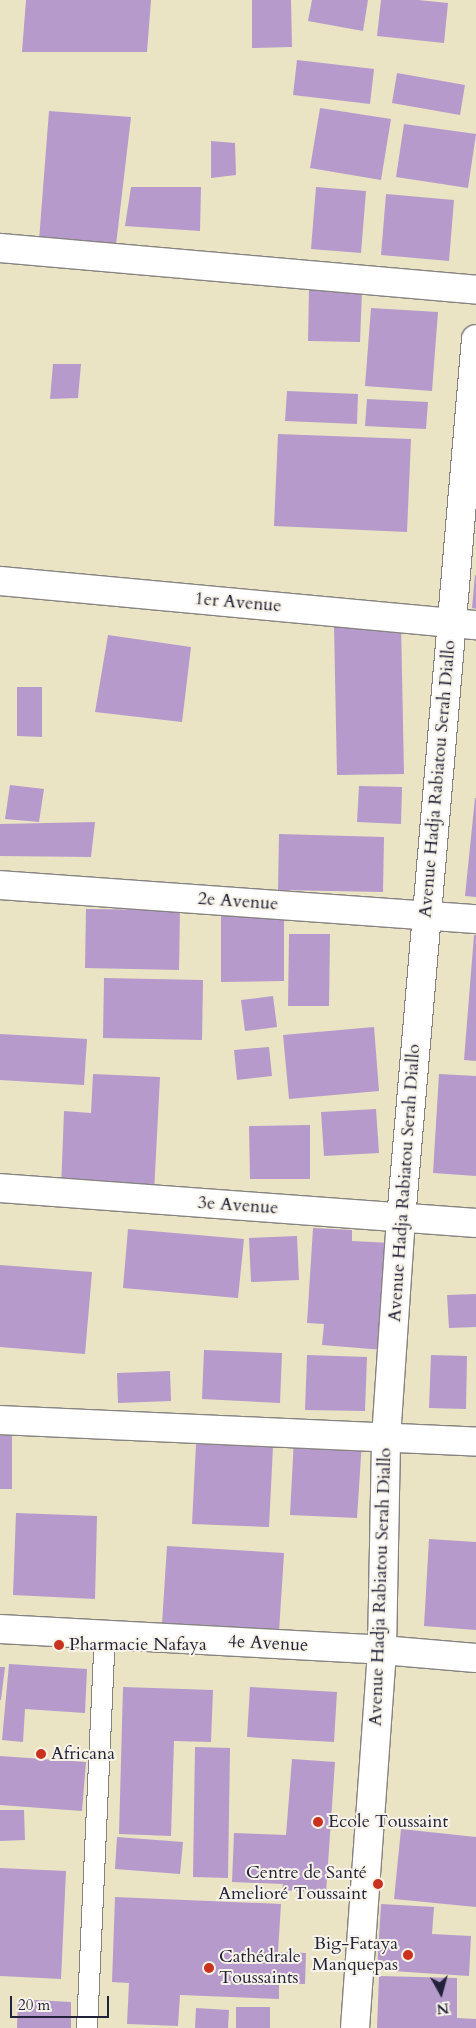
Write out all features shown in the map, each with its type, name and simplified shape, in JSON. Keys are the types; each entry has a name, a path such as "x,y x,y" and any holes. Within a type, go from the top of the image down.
{"street":[{"path":"0,248 476,290"},
{"name":"Avenue Hadja Rabiatou Serah Diallo","path":"355,2028 382,1650 386,1438 401,1219 426,916 464,624 476,338"},
{"name":"1er Avenue","path":"0,581 464,624"},
{"name":"2e Avenue","path":"0,885 476,919"},
{"name":"3e Avenue","path":"0,1188 401,1219 476,1223"},
{"path":"0,1420 476,1442"},
{"name":"4e Avenue","path":"0,1629 382,1650 476,1658"}],"lane":[{"path":"86,2028 104,1636"}],"building":[{"path":"26,0 151,0 147,52 22,52"},
{"path":"252,0 291,0 292,47 252,48"},
{"path":"312,0 368,0 363,31 308,21"},
{"path":"381,0 418,0 448,3 444,43 377,36"},
{"path":"297,60 374,69 370,104 293,95"},
{"path":"397,73 465,85 460,115 392,103"},
{"path":"320,108 391,119 381,180 310,168"},
{"path":"49,111 131,117 116,245 39,240"},
{"path":"404,124 476,134 468,188 396,177"},
{"path":"211,141 235,143 236,175 211,178"},
{"path":"131,187 201,187 200,231 125,226"},
{"path":"316,187 366,191 361,253 311,249"},
{"path":"386,194 454,200 449,261 381,255"},
{"path":"309,289 362,291 360,342 308,341"},
{"path":"371,308 438,312 432,391 365,386"},
{"path":"53,364 81,364 78,398 50,399"},
{"path":"287,391 358,394 357,424 285,421"},
{"path":"367,399 428,402 426,429 365,426"},
{"path":"278,434 411,439 407,532 274,526"},
{"path":"476,575 476,609 472,608"},
{"path":"401,623 404,774 337,775 334,625"},
{"path":"108,635 191,647 182,722 95,712"},
{"path":"17,687 42,687 42,737 17,736"},
{"path":"10,785 44,789 39,822 5,819"},
{"path":"359,786 402,787 401,824 357,822"},
{"path":"476,798 476,897 465,896"},
{"path":"95,822 91,857 0,856 0,824"},
{"path":"279,834 384,837 383,892 278,890"},
{"path":"86,909 180,910 179,970 85,968"},
{"path":"221,909 284,909 284,981 221,982"},
{"path":"289,934 330,934 329,1006 288,1006"},
{"path":"474,935 476,935 476,1061 464,1060"},
{"path":"104,978 203,980 202,1040 103,1038"},
{"path":"273,996 277,1027 245,1031 241,1000"},
{"path":"374,1027 379,1091 289,1099 283,1035"},
{"path":"0,1034 87,1039 84,1085 0,1080"},
{"path":"269,1047 272,1076 237,1080 234,1050"},
{"path":"93,1074 160,1077 154,1193 61,1189 64,1111 91,1113"},
{"path":"439,1074 476,1076 476,1176 433,1173"},
{"path":"376,1109 379,1153 324,1156 321,1112"},
{"path":"310,1125 310,1179 250,1179 249,1126"},
{"path":"313,1228 352,1230 352,1241 392,1243 384,1350 322,1345 324,1324 307,1323"},
{"path":"128,1229 244,1239 238,1298 123,1288"},
{"path":"297,1236 299,1280 251,1282 249,1238"},
{"path":"0,1265 92,1272 85,1354 0,1347"},
{"path":"476,1294 476,1327 449,1328 447,1295"},
{"path":"204,1350 282,1353 280,1403 202,1399"},
{"path":"307,1355 367,1357 365,1411 305,1410"},
{"path":"431,1355 467,1356 466,1409 429,1408"},
{"path":"170,1371 171,1401 118,1403 117,1373"},
{"path":"12,1430 12,1489 0,1489 0,1431"},
{"path":"294,1438 362,1441 357,1518 290,1515"},
{"path":"196,1444 273,1447 269,1527 192,1524"},
{"path":"16,1513 97,1516 95,1599 13,1595"},
{"path":"429,1539 476,1542 476,1630 424,1626"},
{"path":"167,1546 284,1553 279,1632 162,1624"},
{"path":"9,1664 87,1669 85,1713 25,1709 23,1742 2,1740"},
{"path":"0,1667 5,1667 1,1700 0,1700"},
{"path":"123,1687 213,1690 211,1742 174,1741 171,1836 119,1834"},
{"path":"250,1687 337,1692 334,1742 247,1737"},
{"path":"195,1747 230,1748 228,1878 193,1877"},
{"path":"0,1756 86,1762 82,1811 0,1805"},
{"path":"292,1759 335,1762 326,1893 282,1890 283,1884 232,1882 234,1833 286,1835"},
{"path":"0,1810 24,1810 25,1840 0,1841"},
{"path":"401,1829 476,1837 476,1907 394,1899"},
{"path":"117,1837 183,1842 180,1874 115,1869"},
{"path":"0,1868 66,1871 61,1979 0,1976"},
{"name":"Cathédrale Toussaints","path":"115,1897 281,1904 278,1952 306,1953 305,1984 279,1983 279,1999 180,1995 178,2026 127,2024 129,1983 112,1982"},
{"path":"381,1904 434,1907 432,1934 471,1936 469,1976 377,1970"},
{"path":"379,1976 457,1978 457,2018 476,2019 476,2028 377,2028"},
{"path":"18,1999 71,2002 71,2028 17,2028"},
{"path":"236,2007 270,2007 270,2028 236,2028"},
{"path":"196,2008 229,2010 228,2028 195,2028"}],"place":[{"name":"Pharmacie Nafaya","path":"59,1645"},
{"name":"Africana","path":"41,1754"},
{"name":"Ecole Toussaint","path":"318,1822"},
{"name":"Centre de Santé Amelioré Toussaint","path":"378,1884"},
{"name":"Big-Fataya Manquepas","path":"408,1955"},
{"name":"Cathédrale Toussaints","path":"209,1968"}]}
